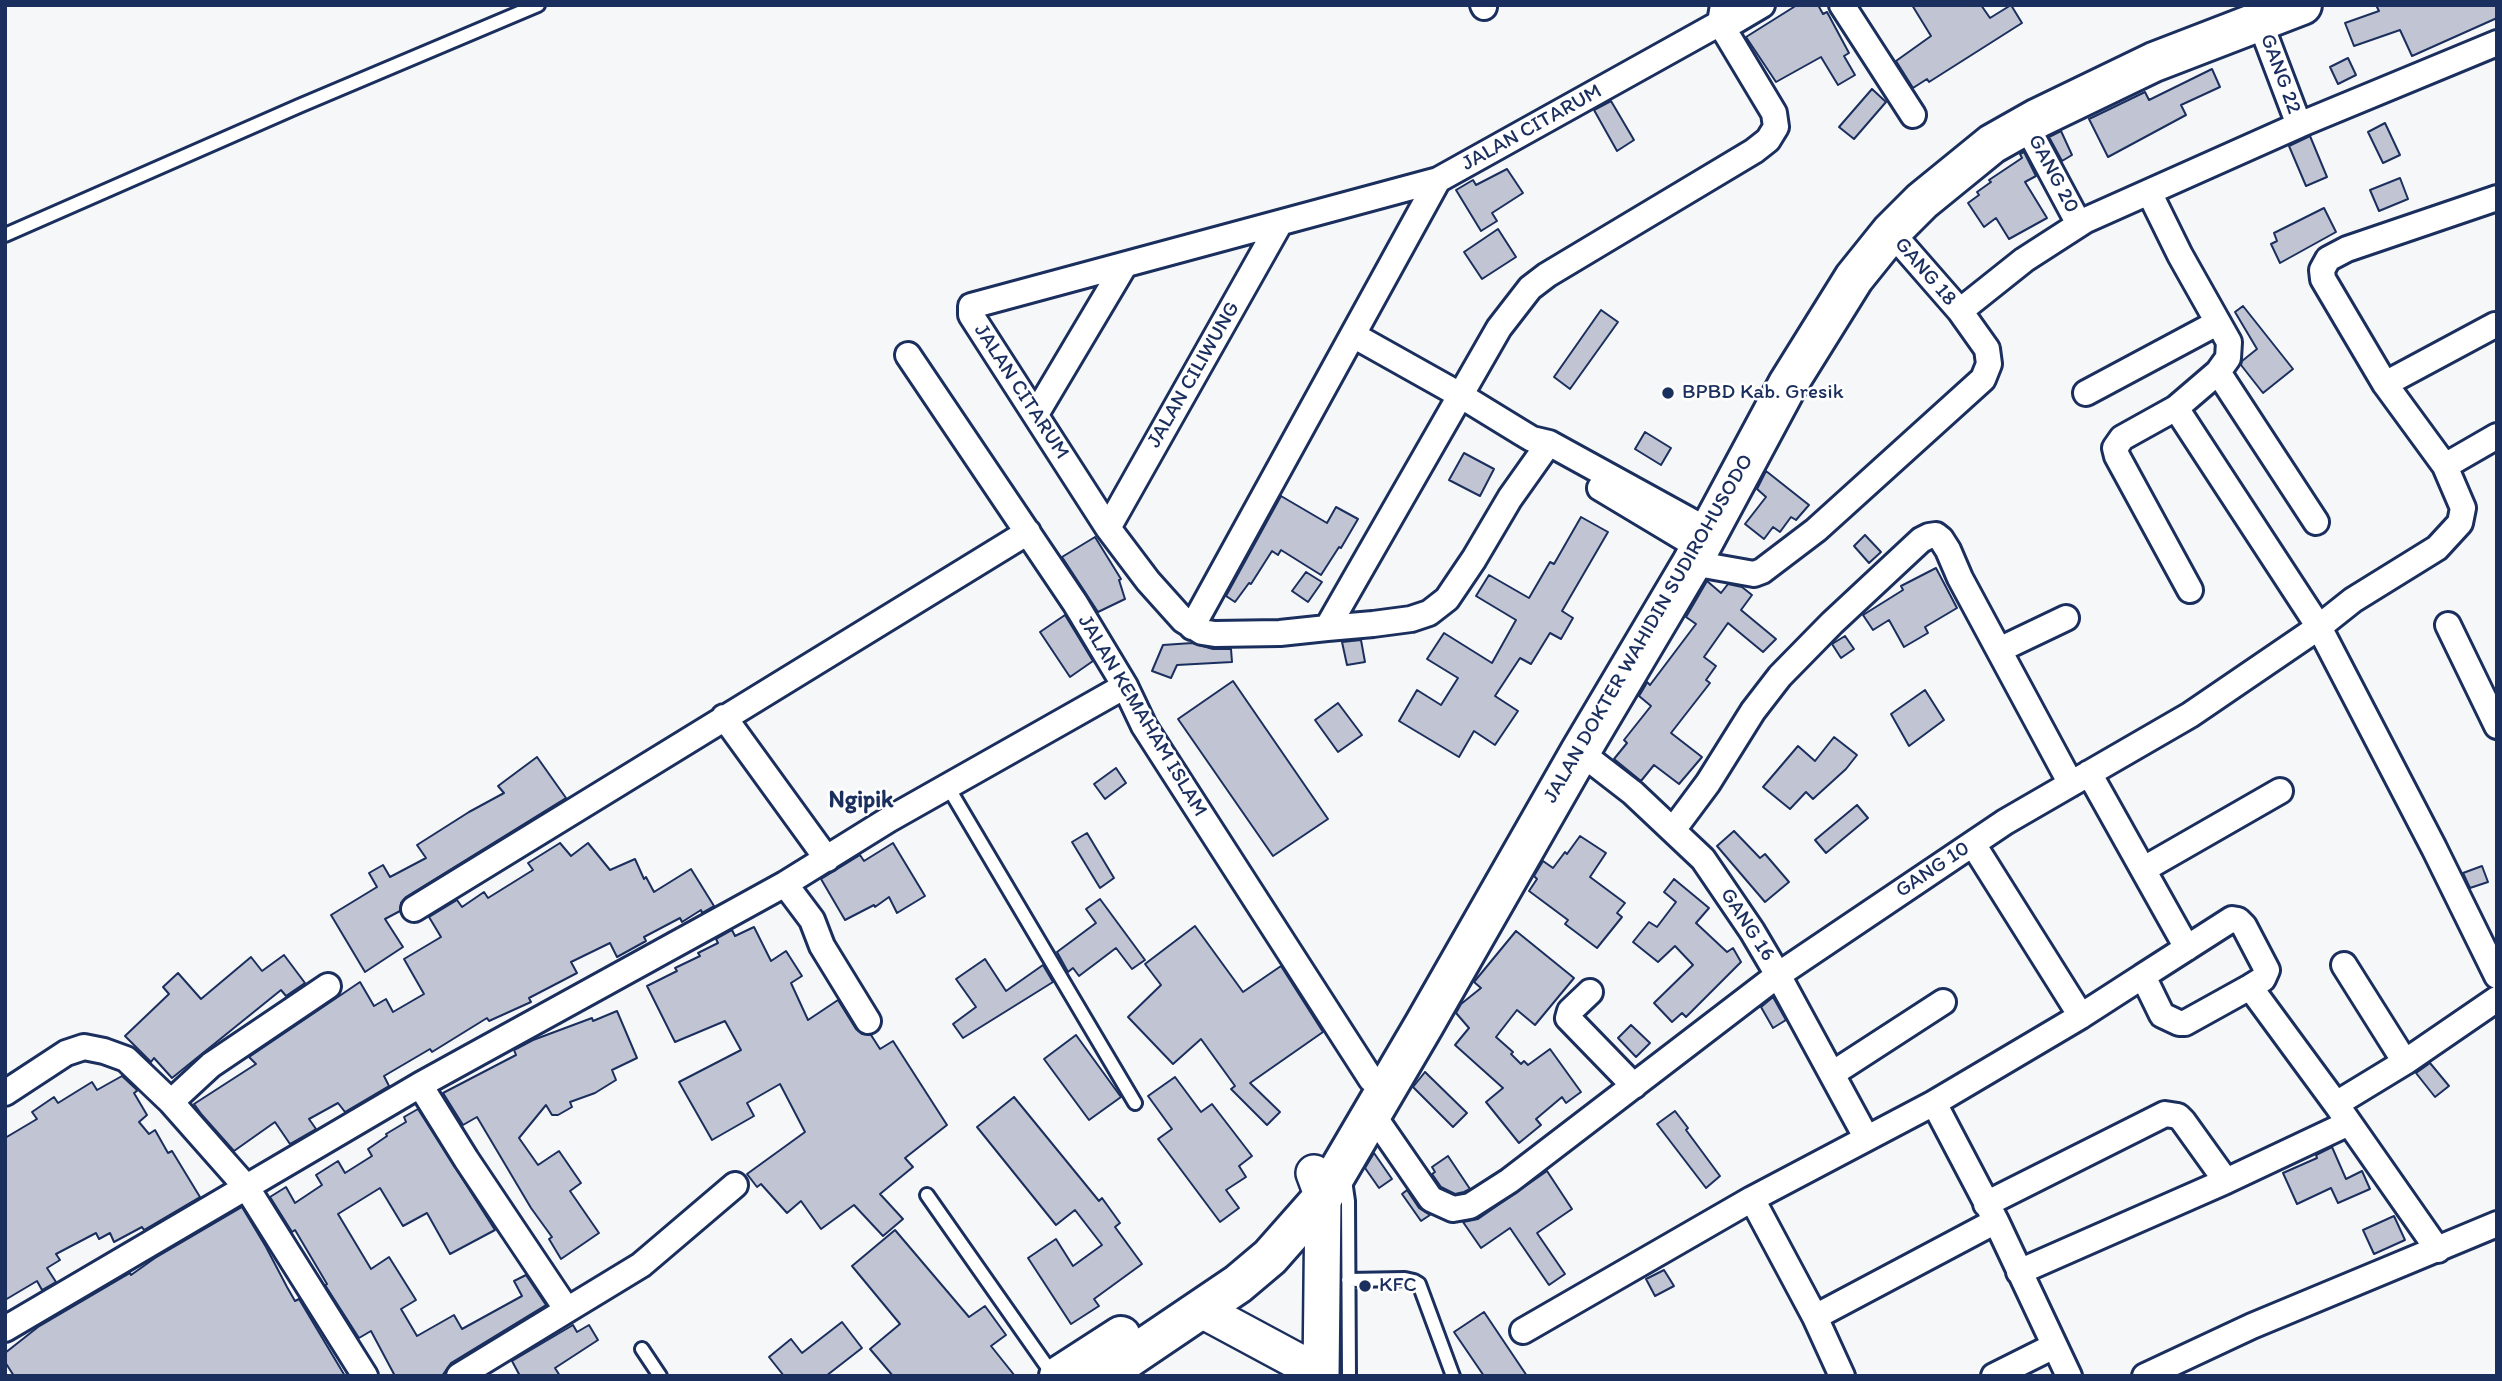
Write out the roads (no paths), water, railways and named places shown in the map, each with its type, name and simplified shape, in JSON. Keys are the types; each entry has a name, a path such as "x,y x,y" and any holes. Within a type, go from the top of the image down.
{"highway":[{"name":"JALAN DOKTER WAHIDIN SUDIROHUSODO","path":"1371,1096 1431,1014 1580,751 1694,540 1810,310 1843,258 1891,202 1941,156 2004,113 2090,67 2160,37 2253,13 2302,5"},
{"name":"JALAN DOKTER WAHIDIN SUDIROHUSODO","path":"1102,1376 1192,1303 1233,1258 1290,1204 1326,1177 1445,954 1759,436 1821,328 1854,278 1891,232 1953,174 1992,144 2253,13"},
{"name":"JALAN DOKTER WAHIDIN SUDIROHUSODO","path":"1059,1376 1192,1303"}],"main road":[{"path":"1192,1303 1335,1374 1326,1177"}],"street":[{"name":"JALAN CITARUM","path":"1192,627 1148,581 1108,528 971,315 971,306 1438,180 1722,14 1735,21 1762,5"},
{"path":"1842,5 1913,115"},
{"name":"GANG 22","path":"2253,13 2299,125"},
{"path":"1327,628 1499,328 1531,288 1547,275 1769,140 1776,127 1774,113 1722,14"},
{"path":"1960,311 2024,260 2080,224 2299,125 2497,43"},
{"name":"GANG 20","path":"2026,125 2080,224"},
{"path":"1438,180 1192,627 1214,634 1327,628 1411,619 1429,613 1447,599 1474,559 1541,445"},
{"path":"2149,192 2229,342 2229,351 2218,372 2175,408 2122,438 2115,448 2190,590"},
{"name":"GANG 10","path":"1371,1096 1431,1199 1453,1209 1470,1206 1509,1181 1778,975 2005,822 2190,715 2319,627 2353,600 2437,548 2460,523 2463,508 2445,466 2385,384 2323,279 2322,270 2328,259 2347,249 2497,198"},
{"name":"JALAN CILIWUNG","path":"1108,528 1280,223"},
{"name":"GANG 18","path":"1353,335 1460,395 1694,540 1754,574 1762,571 1816,530 1983,379 1989,364 1987,349 1960,311 1891,232"},
{"path":"1036,414 1124,266"},
{"path":"2086,393 2217,323"},
{"path":"2385,384 2495,325"},
{"name":"JALAN KEMAHAM ISLAM","path":"908,355 1028,532 1125,686 1144,726 1371,1096"},
{"path":"2218,372 2316,522"},
{"path":"2175,408 2319,627 2497,976"},
{"path":"2445,466 2497,436"},
{"path":"414,909 1028,532"},
{"path":"1673,830 1708,783 1753,711 1780,676 1807,647 1921,540 1936,535 1941,538 1999,650 2080,778 2144,869 2187,948"},
{"path":"1999,650 2066,618"},
{"path":"2448,625 2497,726"},
{"path":"5,1329 420,1086 785,884 1125,686"},
{"path":"724,717 827,859"},
{"name":"GANG 16","path":"1580,751 1633,793 1703,859 1778,975 1866,1137"},
{"path":"2144,869 2280,791"},
{"path":"1973,844 2081,1016"},
{"path":"785,884 812,920 822,946 868,1021"},
{"path":"1523,1331 1752,1199 1934,1103 2081,1016 2228,921 2238,920 2246,929 2267,970 2263,979 2185,1023 2179,1023 2162,1014 2143,976"},
{"path":"2344,965 2405,1062"},
{"path":"171,1102 211,1065 328,986"},
{"path":"2250,987 2438,1250"},
{"path":"1590,992 1570,1011 1568,1018 1634,1086"},
{"path":"2019,1272 2226,1181 2343,1114 2405,1062 2497,999"},
{"path":"1832,1074 1943,1002"},
{"path":"5,1093 66,1053 85,1047 126,1059 171,1102 247,1188 365,1376"},
{"path":"420,1086 568,1310"},
{"path":"1934,1103 1991,1213 2069,1376"},
{"path":"1815,1317 2165,1114 2178,1116 2183,1121 2226,1181"},
{"path":"458,1376 640,1265 735,1185"},
{"path":"1752,1199 1815,1317 1842,1376"},
{"path":"2145,1376 2252,1326 2497,1224"},
{"path":"1994,1376 2054,1346"}],"lane":[{"path":"5,235 538,5"},
{"path":"948,787 1135,1103"},
{"path":"1326,1177 1348,1201 1349,1280 1335,1374"},
{"path":"927,1195 1053,1376"},
{"path":"1349,1280 1405,1279 1419,1284 1453,1376"},
{"path":"642,1349 660,1376"}],"place":[{"name":"BPBD Kab. Gresik","path":"1668,393"},
{"name":"KFC","path":"1365,1286"}],"district":[{"name":"Ngipik","path":"861,801"}]}
